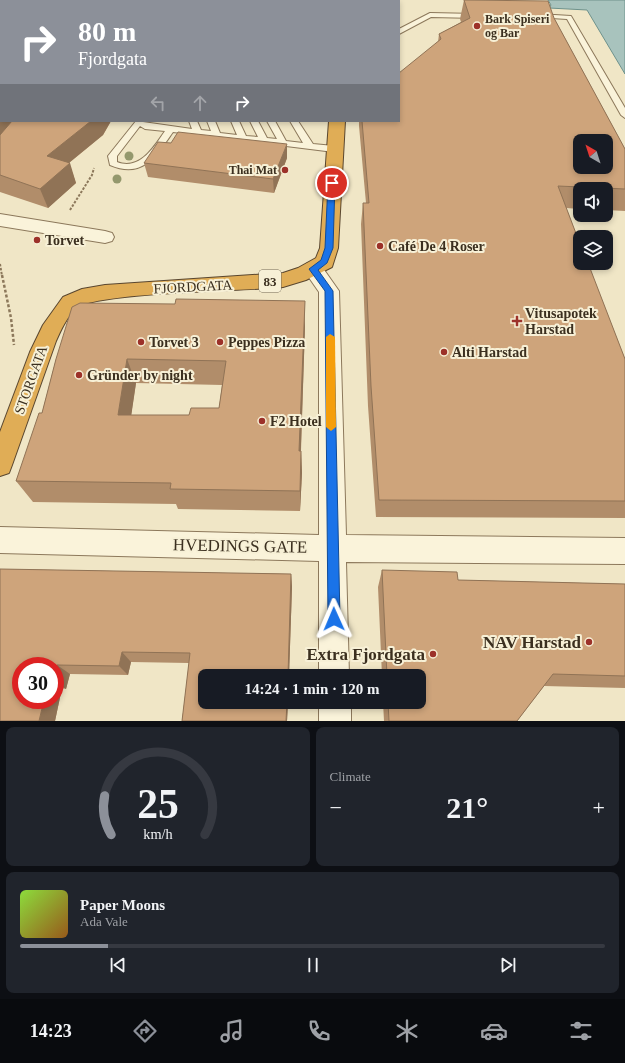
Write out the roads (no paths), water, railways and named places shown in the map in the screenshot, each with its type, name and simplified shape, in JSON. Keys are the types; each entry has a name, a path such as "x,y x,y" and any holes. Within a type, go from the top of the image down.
{"highway":[{"name":"FJORDGATA","path":"71,300 90,294 120,290 207,287 276,281 299,275 325,262 329,248 337,122"},
{"name":"STORGATA","path":"0,465 43,346 53,324 71,300"}],"street":[{"path":"0,220 53,230 104,237"},
{"path":"313,269 329,291 334,669"},
{"name":"HVEDINGS GATE","path":"0,540 295,548 625,551"},
{"path":"334,709 335,721"}],"lane":[{"path":"400,31 430,15 484,16"},
{"path":"531,16 569,17 625,115"},
{"path":"139,122 112,156 113,163 120,167 132,168 145,163 175,127"},
{"path":"141,122 145,126 175,127 198,133 334,149"},
{"path":"193,122 198,133"},
{"path":"211,122 217,135"},
{"path":"235,122 243,138"},
{"path":"254,122 264,141"},
{"path":"272,122 283,143"},
{"path":"295,122 310,146"}],"water":[{"path":"548,0 625,0 625,74 587,10 549,8 551,5"}],"place":[{"name":"Bark Spiseri og Bar","path":"477,26"},
{"name":"Thai Mat","path":"285,170"},
{"name":"Torvet","path":"37,240"},
{"name":"Café De 4 Roser","path":"380,246"},
{"name":"Vitusapotek Harstad","path":"517,321"},
{"name":"Torvet 3","path":"141,342"},
{"name":"Peppes Pizza","path":"220,342"},
{"name":"Alti Harstad","path":"444,352"},
{"name":"Gründer by night","path":"79,375"},
{"name":"F2 Hotel","path":"262,421"},
{"name":"NAV Harstad","path":"589,642"},
{"name":"Extra Fjordgata","path":"433,654"}]}
